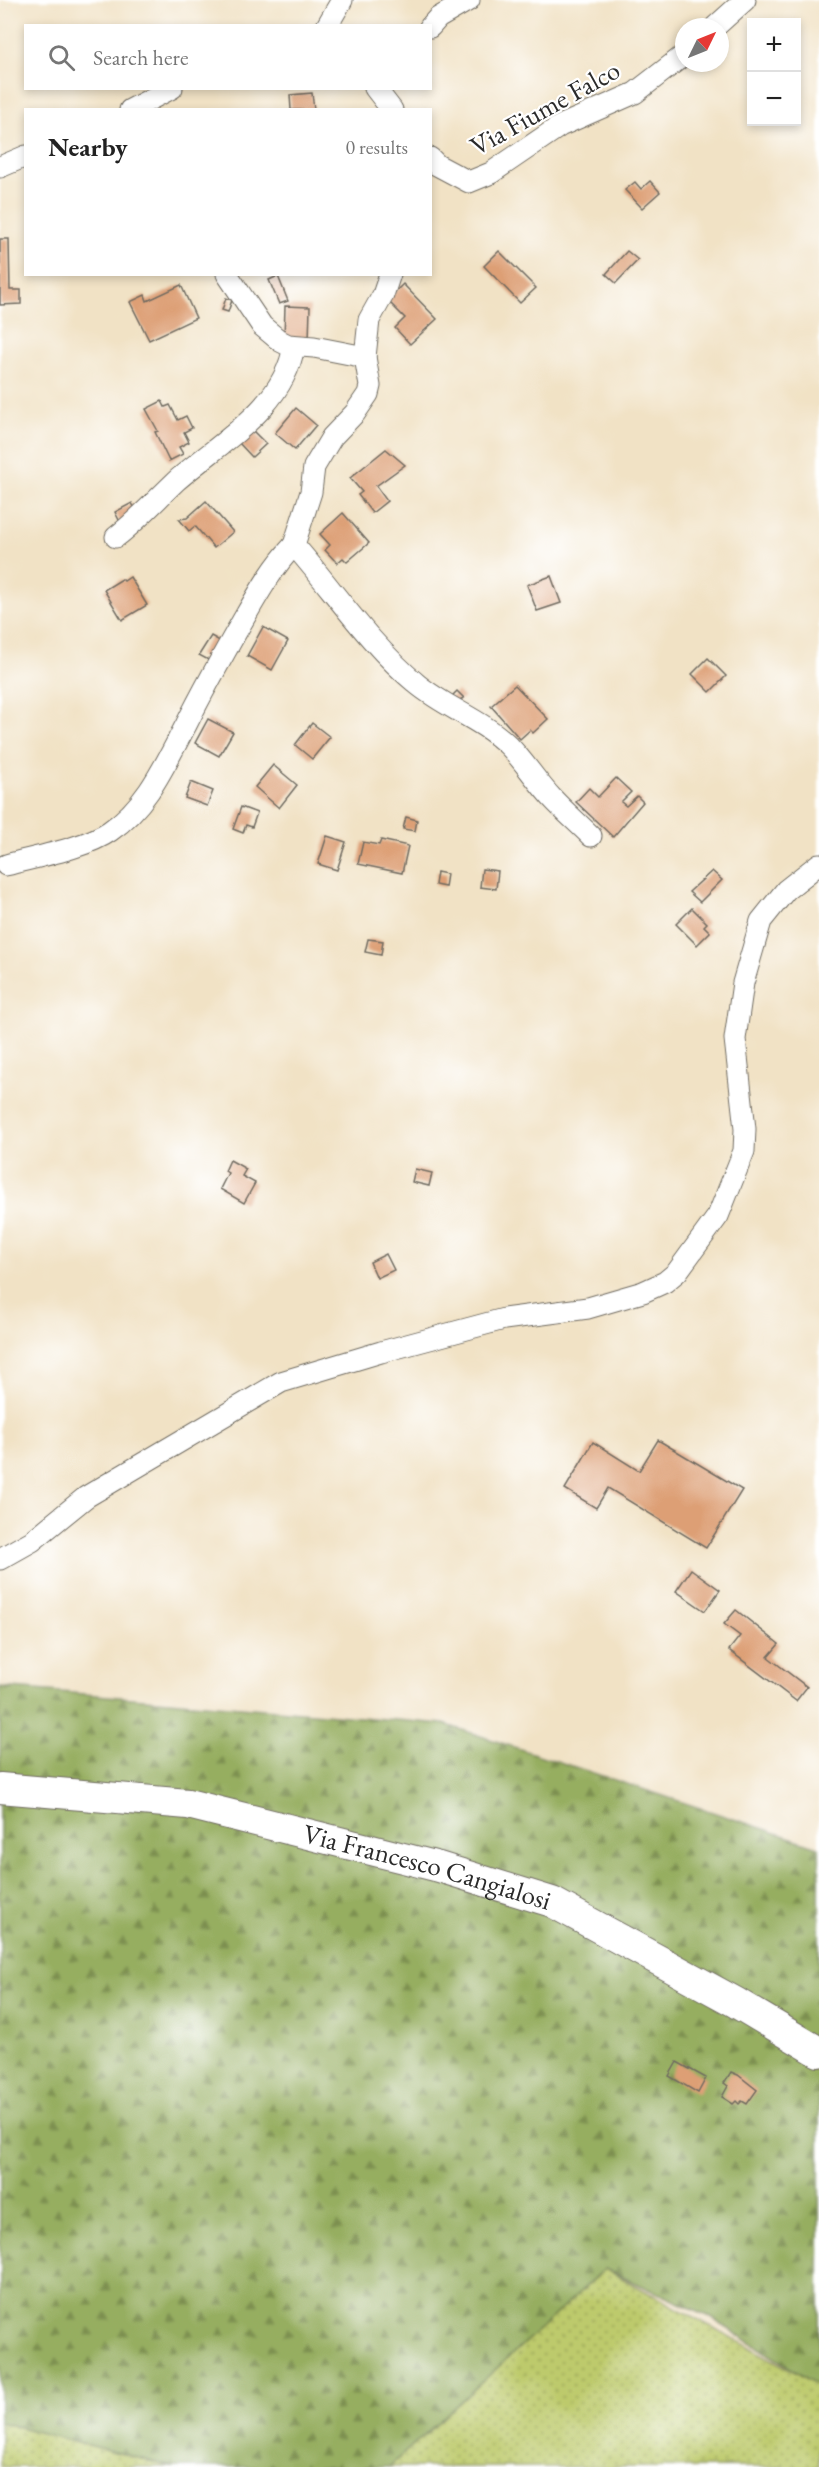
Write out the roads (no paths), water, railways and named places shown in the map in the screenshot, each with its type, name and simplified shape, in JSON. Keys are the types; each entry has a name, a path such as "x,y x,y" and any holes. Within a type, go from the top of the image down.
{"street":[{"path":"328,24 342,0"},
{"path":"432,25 438,18 469,0"},
{"path":"725,18 745,0"},
{"name":"Via Fiume Falco","path":"433,166 469,182 491,173 560,126 635,93 675,62"},
{"path":"134,108 168,90"},
{"path":"378,90 391,108"},
{"path":"0,167 24,157"},
{"path":"228,276 262,326 280,341 294,346 314,347 365,357"},
{"path":"6,866 84,843 108,833 142,803 156,782 212,674 251,606 279,561 294,544 312,492 314,467 332,437 355,413 368,393 370,386 365,357 369,320 384,295 389,276"},
{"path":"116,537 261,409 277,390 287,372 294,346"},
{"path":"294,544 339,602 392,662 419,686 446,705 482,723 508,745 551,797 591,836"},
{"path":"0,1559 32,1541 86,1497 280,1382 504,1319 588,1308 643,1292 665,1282 677,1272 718,1216 744,1151 745,1129 735,1039 743,983 761,921 786,890 819,864"},
{"name":"Via Francesco Cangialosi","path":"0,1788 188,1804 439,1867 552,1902 735,2002 819,2052"}]}
